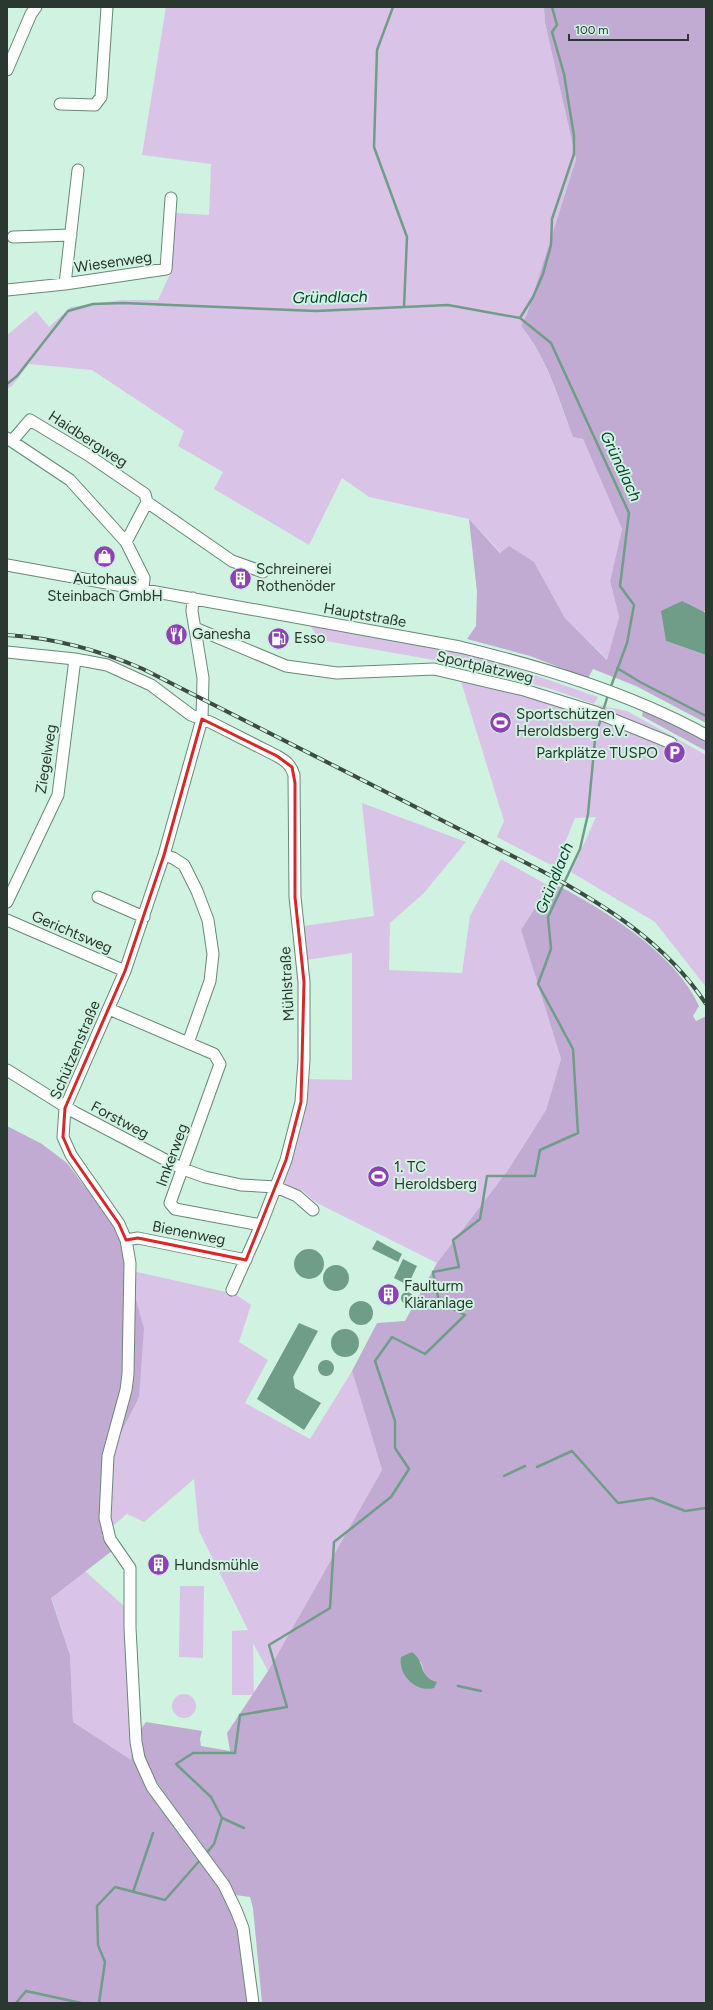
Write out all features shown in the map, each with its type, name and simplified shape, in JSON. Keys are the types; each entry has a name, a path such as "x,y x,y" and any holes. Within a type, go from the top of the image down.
{"street":[{"path":"8,64 31,14 36,7"},
{"path":"60,104 95,105 101,97 107,7"},
{"name":"Wiesenweg","path":"65,284 78,170"},
{"name":"Wiesenweg","path":"7,290 65,284 166,269 171,198"},
{"path":"13,237 71,234"},
{"name":"Haidbergweg","path":"9,440 30,420 88,455 144,494 147,502 232,561 263,572"},
{"path":"9,440 70,480 126,542 144,578 143,589"},
{"path":"126,542 147,502"},
{"name":"Hauptstraße","path":"7,565 460,647 530,664 630,698 706,735"},
{"name":"Schützenstraße","path":"193,598 192,611 202,678 202,718 164,855 144,917 125,971 65,1108 63,1137 71,1155 120,1224 126,1240 130,1263 130,1327 126,1390 108,1456 105,1518 110,1538 130,1568 130,1628 136,1742 144,1772 161,1801 224,1884 243,1928 253,2003"},
{"name":"Sportplatzweg","path":"195,628 286,666 337,673 434,669 524,690 595,712 671,743"},
{"name":"Mühlstraße","path":"7,652 75,659 107,665 151,685 191,715 202,718 286,761 292,767 294,775 295,897 304,982 304,1060 301,1102 286,1160 261,1225 232,1290"},
{"name":"Ziegelweg","path":"7,902 58,795 75,659"},
{"path":"164,855 173,858 184,866 197,891 208,920 213,954 210,980 188,1043"},
{"path":"98,897 144,917"},
{"name":"Gerichtsweg","path":"7,920 125,971"},
{"name":"Imkerweg","path":"108,1009 214,1054 220,1064 170,1203 175,1209 261,1225"},
{"name":"Forstweg","path":"7,1070 65,1108 183,1170 205,1177 241,1185 276,1187 297,1196 313,1210"},
{"name":"Bienenweg","path":"126,1240 138,1238 246,1260"}],"highlighted area":[{"path":"202,719 277,756 292,767 295,783 295,897 304,982 301,1102 286,1160 246,1260 138,1238 126,1240 119,1224 71,1155 63,1137 65,1108 125,971 164,855"}],"shaded area":[{"path":"166,7 544,7 545,23 576,159 527,314 521,326 538,351 545,365 573,437 583,439 622,529 610,581 619,617 608,660 565,618 534,562 501,553 469,519 369,497 342,478 309,545 214,489 223,472 178,446 184,431 92,370 29,364 12,386 7,389 7,335 36,311 49,327 71,307 121,300 158,300 170,274 175,213 209,215 211,164 142,155"},
{"path":"544,7 706,7 706,613 705,611 666,641 706,655 706,723 636,686 593,669 588,678 530,656 467,639 476,626 477,592 469,519 500,553 509,546 534,562 565,618 607,660 619,617 610,581 622,529 583,439 573,437 552,379 538,351 521,326 527,314 576,159 545,23"},
{"path":"682,601 706,613 706,655 666,641 661,611"},
{"path":"309,624 465,654 598,697 594,704 551,689 457,664 320,640"},
{"path":"460,678 627,711 706,755 706,987 655,922 571,872 596,817 575,818 555,867 497,837 504,821"},
{"path":"643,711 706,740 706,751 642,716"},
{"path":"362,803 466,842 424,893 390,923 389,970 462,973 470,916 501,859 549,886 521,930 561,1059 546,1110 508,1170 437,1263 315,1202 303,1191 283,1185 307,1079 352,1080 352,953 306,960 303,926 374,916"},
{"path":"557,885 597,908 638,936 674,969 688,987 699,1006 693,1016 696,1021 706,1016 706,2003 262,2003 253,1908 250,1897 235,1895 217,1865 170,1802 145,1764 139,1732 146,1722 202,1731 200,1739 201,1746 230,1751 227,1733 268,1671 382,1470 352,1371 377,1323 405,1321 437,1263 508,1170 546,1110 561,1059 521,930 549,886","holes":["401,1657 421,1662 425,1675 429,1680"]},
{"path":"7,1126 42,1144 67,1163 122,1236 128,1270 144,1329 139,1397 109,1456 102,1535 112,1551 51,1598 70,1655 73,1722 131,1760 133,1740 135,1755 229,1905 238,1934 248,2003 7,2003"},
{"path":"377,1240 402,1254 398,1262 372,1249"},
{"path":"309,1249 320,1253 324,1264 320,1275 309,1279 298,1275 294,1264 298,1253"},
{"path":"403,1259 417,1266 408,1285 394,1278"},
{"path":"336,1265 345,1269 349,1278 345,1287 336,1291 327,1287 323,1278 327,1269"},
{"path":"128,1270 235,1294 251,1305 239,1342 268,1360 245,1403 310,1439 352,1371 382,1470 268,1671 253,1643 254,1695 232,1695 232,1631 248,1630 199,1531 194,1479 144,1522 127,1514 102,1535"},
{"path":"405,1292 409,1292 413,1298 409,1304 405,1304 401,1300 401,1296"},
{"path":"361,1301 369,1305 373,1313 369,1321 361,1325 353,1321 349,1313 353,1305"},
{"path":"299,1323 318,1331 293,1377 295,1388 321,1403 304,1430 257,1399"},
{"path":"345,1329 355,1333 359,1343 355,1353 345,1357 335,1353 331,1343 335,1333"},
{"path":"323,1360 329,1360 334,1365 332,1374 329,1376 323,1376 318,1371 318,1365"},
{"path":"85,1571 125,1607 132,1734 131,1761 73,1722 70,1655 51,1597"},
{"path":"180,1586 204,1586 203,1658 179,1657"},
{"path":"412,1652 419,1660 427,1677 437,1682 434,1688 421,1688 405,1676 402,1670 401,1657"},
{"path":"184,1694 189,1695 195,1701 195,1711 189,1717 184,1718 179,1717 173,1711 172,1706 173,1701 179,1695"}],"waterway":[{"path":"393,7 377,50 374,147 407,237 404,307"},
{"path":"520,318 533,297 543,274 551,245 552,219 574,154 574,136 564,74 552,32 557,25 552,7"},
{"name":"Gründlach","path":"7,384 17,376 68,311 93,304 123,303 316,311 448,305 520,318 551,343 629,513 620,586 634,605 627,643 610,689"},
{"path":"617,668 640,682 706,716"},
{"name":"Gründlach","path":"603,711 608,695"},
{"name":"Gründlach","path":"205,1855 214,1844 222,1818 211,1797 176,1764 193,1753 235,1753 240,1715 287,1707 269,1645 330,1608 334,1542 391,1497 409,1469 395,1448 395,1421 375,1361 392,1337 425,1354 465,1315 439,1302 433,1272 459,1267 453,1240 480,1219 487,1176 535,1176 540,1150 578,1133 573,1049 538,984 551,949 548,917 580,849 588,814 595,740 601,718"},
{"path":"537,1467 572,1451 618,1503 652,1498 685,1511 706,1508"},
{"path":"504,1476 525,1466"},
{"path":"458,1686 481,1691"},
{"path":"222,1818 244,1828"},
{"path":"133,1892 153,1833"},
{"name":"Gründlach","path":"99,2003 105,1962 98,1945 97,1906 115,1887 165,1900 201,1859"},
{"name":"Gründlach","path":"16,2003 26,1991 81,2003"}],"railway":[{"path":"7,635 60,642 110,656 143,669 542,871 589,898 633,927 672,962 690,982 706,1004"}],"place":[{"name":"Autohaus Steinbach GmbH","path":"105,556"},
{"name":"Schreinerei Rothenöder","path":"241,578"},
{"name":"Ganesha","path":"177,634"},
{"name":"Esso","path":"279,638"},
{"name":"Sportschützen Heroldsberg e.V.","path":"501,723"},
{"name":"Parkplätze TUSPO","path":"674,753"},
{"name":"1. TC Heroldsberg","path":"379,1176"},
{"name":"Faulturm Kläranlage","path":"388,1295"},
{"name":"Hundsmühle","path":"158,1565"}]}
